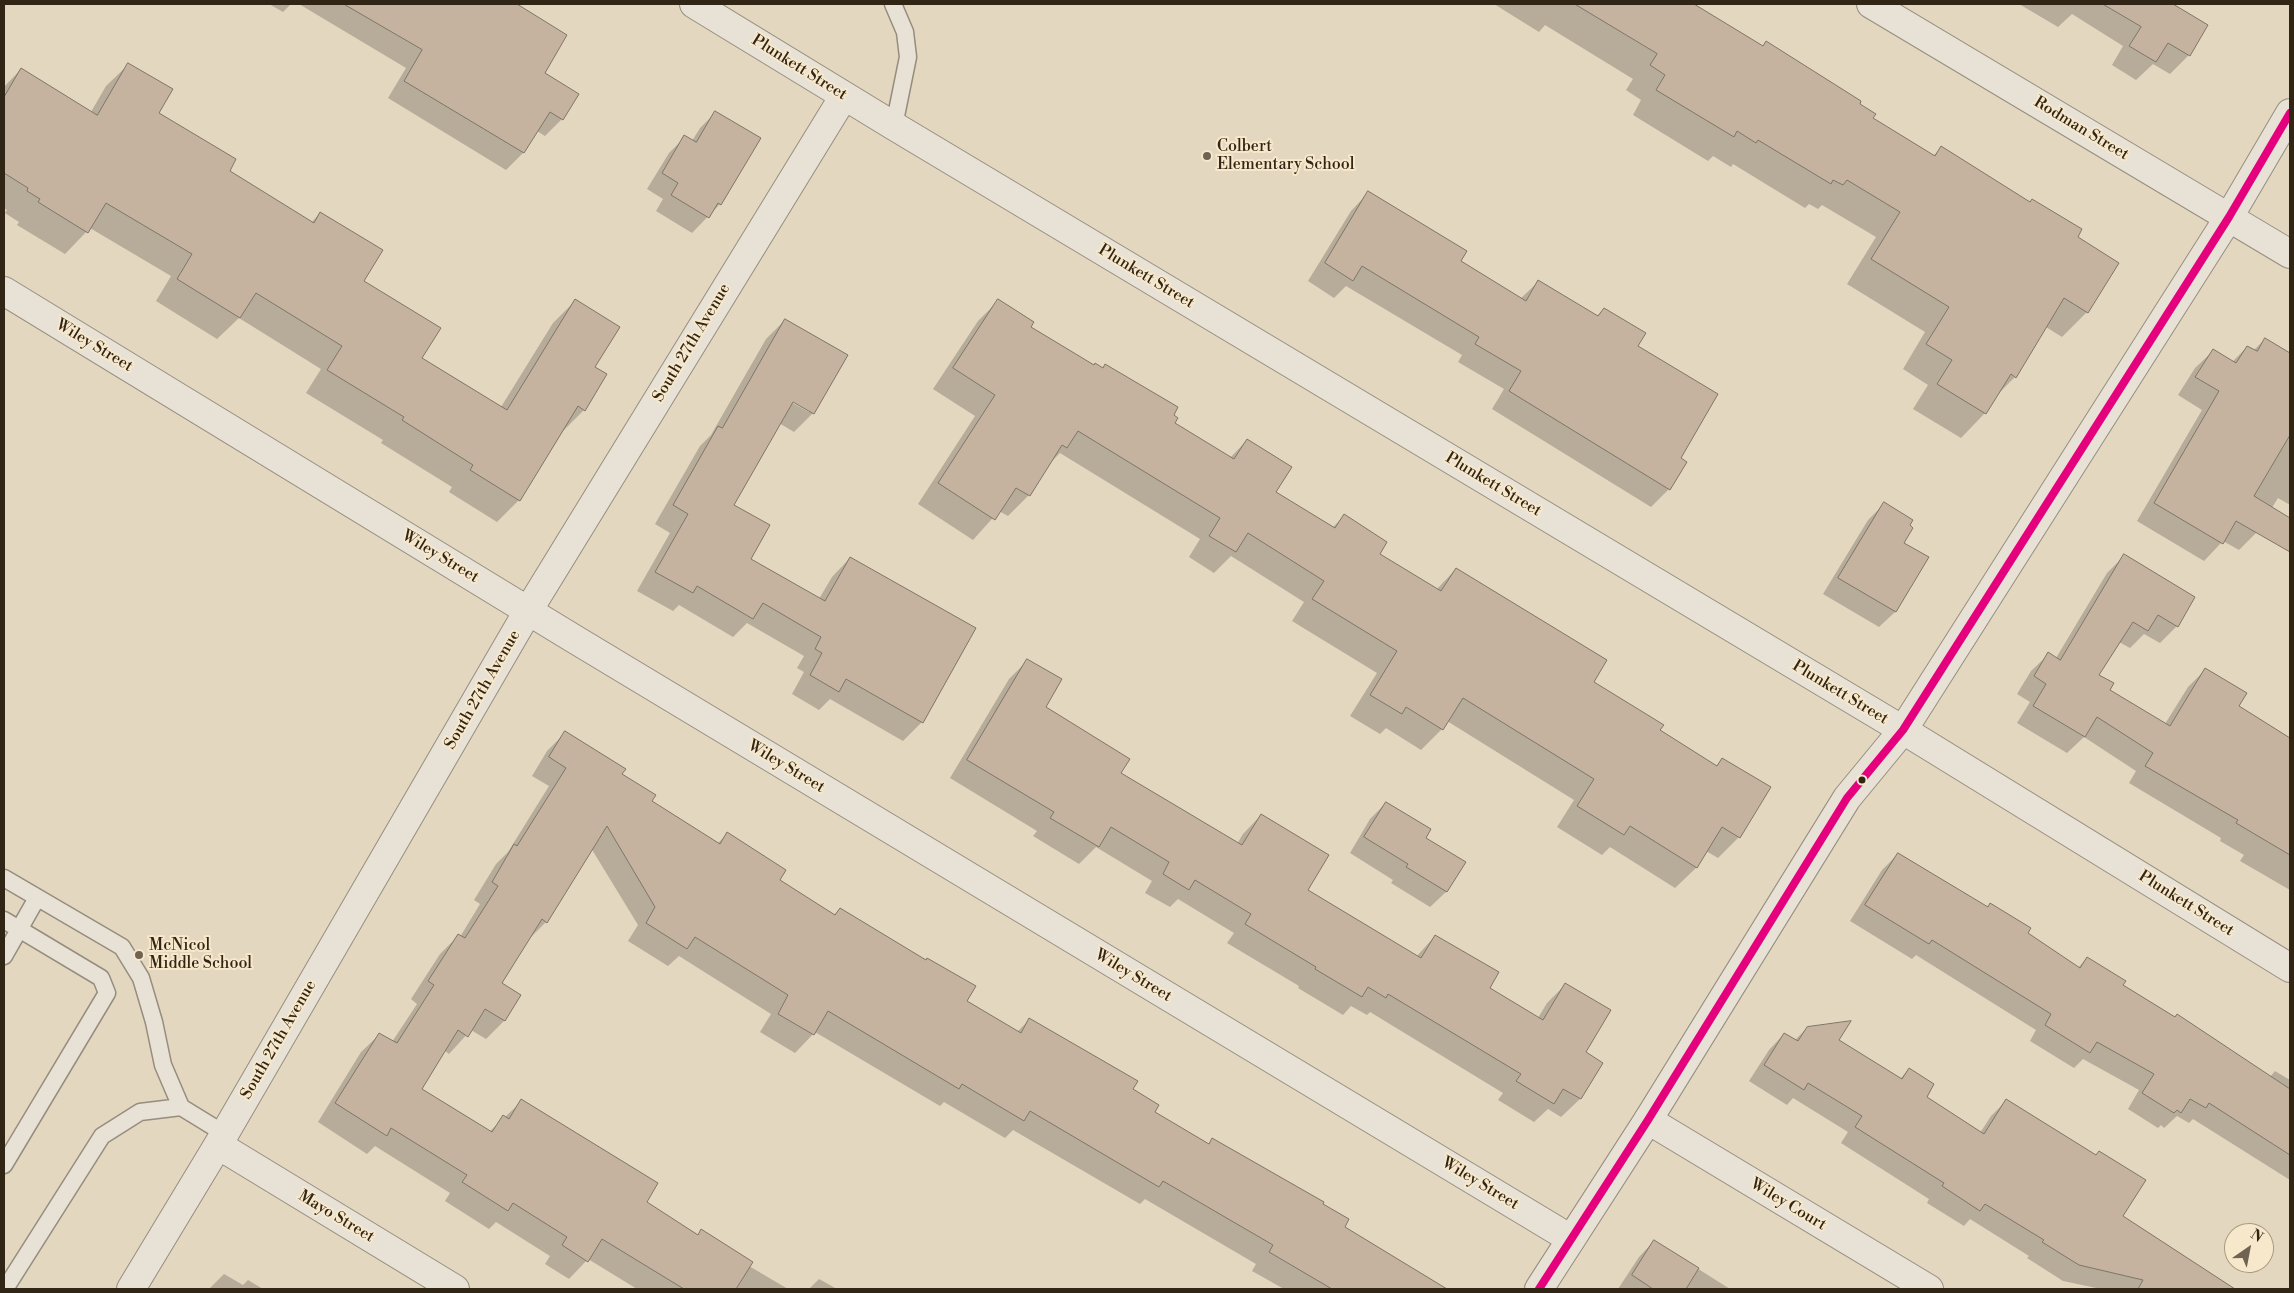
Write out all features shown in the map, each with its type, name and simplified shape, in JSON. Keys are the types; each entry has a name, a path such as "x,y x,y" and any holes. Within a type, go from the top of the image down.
{"street":[{"name":"Plunkett Street","path":"694,4 844,96 1903,730 2290,968"},
{"name":"Rodman Street","path":"1871,4 2290,254"},
{"name":"South 27th Avenue","path":"131,1289 221,1140 528,611 844,96"},
{"path":"1539,1289 1648,1120 1847,798 1903,730 2228,217 2290,114"},
{"name":"Wiley Street","path":"4,291 528,611 1571,1239"},
{"name":"Wiley Court","path":"1648,1120 1929,1289"},
{"name":"Mayo Street","path":"221,1140 455,1289"}],"lane":[{"path":"893,4 905,32 908,57 894,126"},
{"path":"4,878 122,947 141,978 154,1022 163,1065 181,1106 221,1140"},
{"path":"4,956 37,898"},
{"path":"4,920 101,978 107,993 4,1165"},
{"path":"5,1289 102,1136 140,1112 181,1106"}],"building":[{"path":"344,4 517,4 567,35 545,73 579,94 563,120 550,112 524,153 404,81 422,50"},
{"path":"1575,4 1694,4 1763,46 1766,41 1861,101 1860,104 1876,114 1873,118 1935,156 1941,146 2030,202 2032,199 2082,229 2078,237 2119,263 2088,313 2064,298 2016,378 2011,374 1986,414 1937,384 1952,360 1926,344 1949,307 1871,259 1900,212 1847,180 1843,185 1833,180 1831,184 1758,140 1756,143 1737,131 1734,137 1656,90 1665,75 1650,65 1657,54"},
{"path":"2103,4 2173,4 2208,25 2190,56 2168,43 2156,62 2129,46 2141,27"},
{"path":"128,63 173,89 159,113 236,159 230,171 314,223 320,212 383,250 364,281 441,328 422,358 507,410 575,299 620,327 595,367 607,374 585,411 578,406 520,501 470,470 473,465 402,420 404,417 327,370 342,346 256,293 240,318 177,279 192,254 106,203 88,233 38,202 40,199 27,191 28,188 4,173 4,97 21,68 97,115"},
{"path":"715,111 761,138 721,205 718,203 709,218 671,195 678,183 662,173 684,135 696,142"},
{"path":"1368,191 1467,251 1461,261 1526,301 1538,280 1598,316 1604,308 1646,333 1638,346 1718,394 1681,458 1687,462 1670,490 1509,391 1521,371 1475,344 1479,337 1362,266 1353,281 1325,263"},
{"path":"998,299 1034,322 1031,327 1094,365 1095,363 1103,368 1105,364 1178,407 1174,415 1178,418 1175,423 1234,459 1247,439 1292,467 1276,492 1335,528 1344,514 1387,542 1380,554 1441,591 1456,568 1607,660 1594,682 1664,725 1660,730 1717,766 1722,758 1771,787 1740,838 1722,827 1697,868 1630,826 1624,835 1577,806 1594,779 1463,698 1443,730 1406,707 1402,714 1370,695 1397,651 1312,599 1324,581 1248,533 1236,552 1209,536 1220,518 1078,431 1067,448 1062,445 1030,496 1016,488 995,520 938,483 995,395 953,368"},
{"path":"785,319 848,355 814,414 793,402 734,505 770,525 751,559 825,601 850,557 976,628 923,723 846,679 839,692 810,675 822,653 815,649 821,637 763,603 753,619 697,586 693,593 655,572 688,514 673,505 718,426 722,428"},
{"path":"2265,338 2290,353 2290,435 2254,496 2290,518 2290,552 2236,521 2223,544 2154,503 2219,391 2195,377 2213,349 2236,363 2247,346 2257,351"},
{"path":"1884,502 1913,520 1910,525 1913,528 1904,543 1929,557 1896,612 1838,578"},
{"path":"2124,554 2195,597 2178,627 2158,615 2148,631 2133,622 2099,675 2114,683 2110,690 2170,726 2205,668 2247,693 2239,706 2290,738 2290,855 2236,823 2238,820 2145,766 2153,753 2097,717 2085,737 2033,706 2046,684 2034,676 2048,652 2060,660"},
{"path":"1027,659 1062,679 1046,707 1130,759 1121,773 1242,845 1261,814 1329,855 1308,890 1421,958 1435,935 1499,972 1490,988 1543,1020 1565,983 1611,1010 1586,1052 1603,1063 1581,1099 1563,1089 1554,1104 1516,1081 1521,1074 1388,994 1386,998 1368,987 1362,997 1315,969 1316,967 1245,924 1251,914 1195,880 1189,890 1163,874 1169,862 1111,827 1099,847 1050,818 1054,812 967,760"},
{"path":"565,731 626,769 622,774 656,795 652,801 720,844 727,832 786,870 780,880 835,915 840,908 926,960 927,958 976,986 967,1001 1021,1033 1029,1018 1138,1081 1133,1089 1159,1105 1155,1112 1209,1144 1212,1138 1324,1202 1323,1204 1349,1219 1345,1227 1447,1289 1332,1289 1269,1252 1273,1245 1163,1181 1159,1187 1030,1111 1024,1121 962,1084 959,1089 828,1011 814,1035 778,1014 788,995 695,937 687,949 646,923 655,907 607,826 547,923 542,919 502,983 521,995 505,1021 485,1009 468,1037 458,1030 422,1089 492,1132 503,1115 509,1119 521,1099 658,1183 647,1202 698,1235 701,1229 753,1262 736,1289 684,1289 602,1239 588,1262 562,1245 567,1237 513,1203 508,1211 462,1182 467,1175 391,1128 387,1136 335,1103 379,1033 397,1043 434,985 428,981 458,934 465,938 498,886 492,882 514,844 517,846 566,768 549,757"},
{"path":"1386,802 1431,829 1426,838 1466,862 1447,892 1406,867 1408,864 1364,837"},
{"path":"1898,853 1988,907 1990,903 2031,928 2028,933 2080,968 2087,957 2126,981 2123,985 2175,1017 2177,1014 2290,1089 2290,1155 2209,1103 2206,1108 2190,1099 2181,1113 2177,1110 2174,1113 2142,1093 2154,1074 2097,1042 2090,1053 2045,1025 2051,1014 1932,940 1929,944 1865,905"},
{"path":"1851,1021 1839,1040 1902,1079 1909,1068 1934,1084 1927,1097 1984,1134 2006,1099 2096,1155 2099,1151 2146,1180 2123,1216 2235,1289 2138,1289 2143,1280 2079,1265 2042,1242 2044,1240 1985,1204 1980,1211 1942,1186 1944,1183 1855,1127 1862,1116 1808,1083 1804,1090 1764,1065 1784,1033 1798,1041 1807,1027"},
{"path":"1654,1240 1699,1268 1686,1289 1653,1289 1632,1275"}],"transit line":[{"path":"1539,1289 1648,1120 1847,798 1903,730 2229,217 2290,113"}],"place":[{"name":"Colbert Elementary School","path":"1207,156"},
{"name":"McNicol Middle School","path":"139,955"}]}
